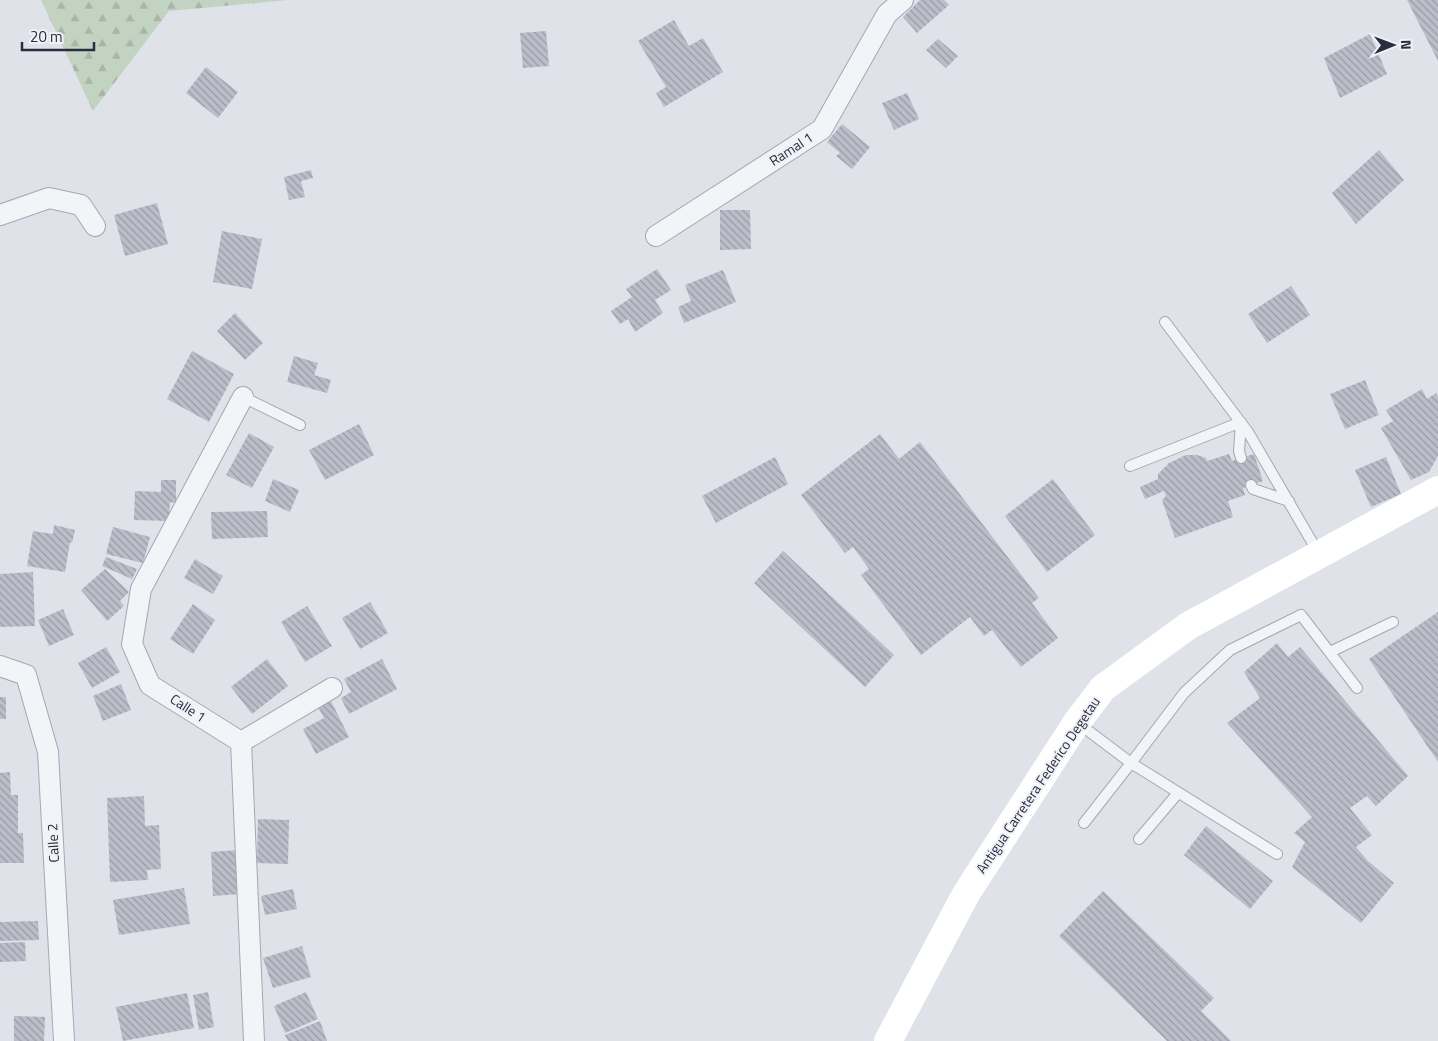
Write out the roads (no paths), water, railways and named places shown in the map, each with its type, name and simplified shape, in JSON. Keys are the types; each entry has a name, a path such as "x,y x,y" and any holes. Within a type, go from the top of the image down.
{"street":[{"name":"Ramal 1","path":"656,236 822,129 887,14 903,0"},
{"path":"0,215 49,198 80,205 94,226"},
{"name":"Calle 1","path":"241,742 150,685 132,644 141,589 243,397"},
{"name":"Antigua Carretera Federico Degetau","path":"888,1041 966,894 1077,722 1103,688 1188,626 1438,490"},
{"name":"Calle 2","path":"0,666 26,675 48,752 64,1041"},
{"path":"254,1041 241,742 332,688"}],"lane":[{"path":"1166,322 1248,432 1320,555"},
{"path":"243,397 300,425"},
{"path":"1241,422 1239,452 1241,458"},
{"path":"1130,466 1241,422"},
{"path":"1251,485 1253,489 1288,501"},
{"path":"1084,823 1184,693 1230,650 1301,615 1357,688"},
{"path":"1330,652 1393,622"},
{"path":"1077,722 1131,763 1277,854"},
{"path":"1139,839 1178,793"}]}
